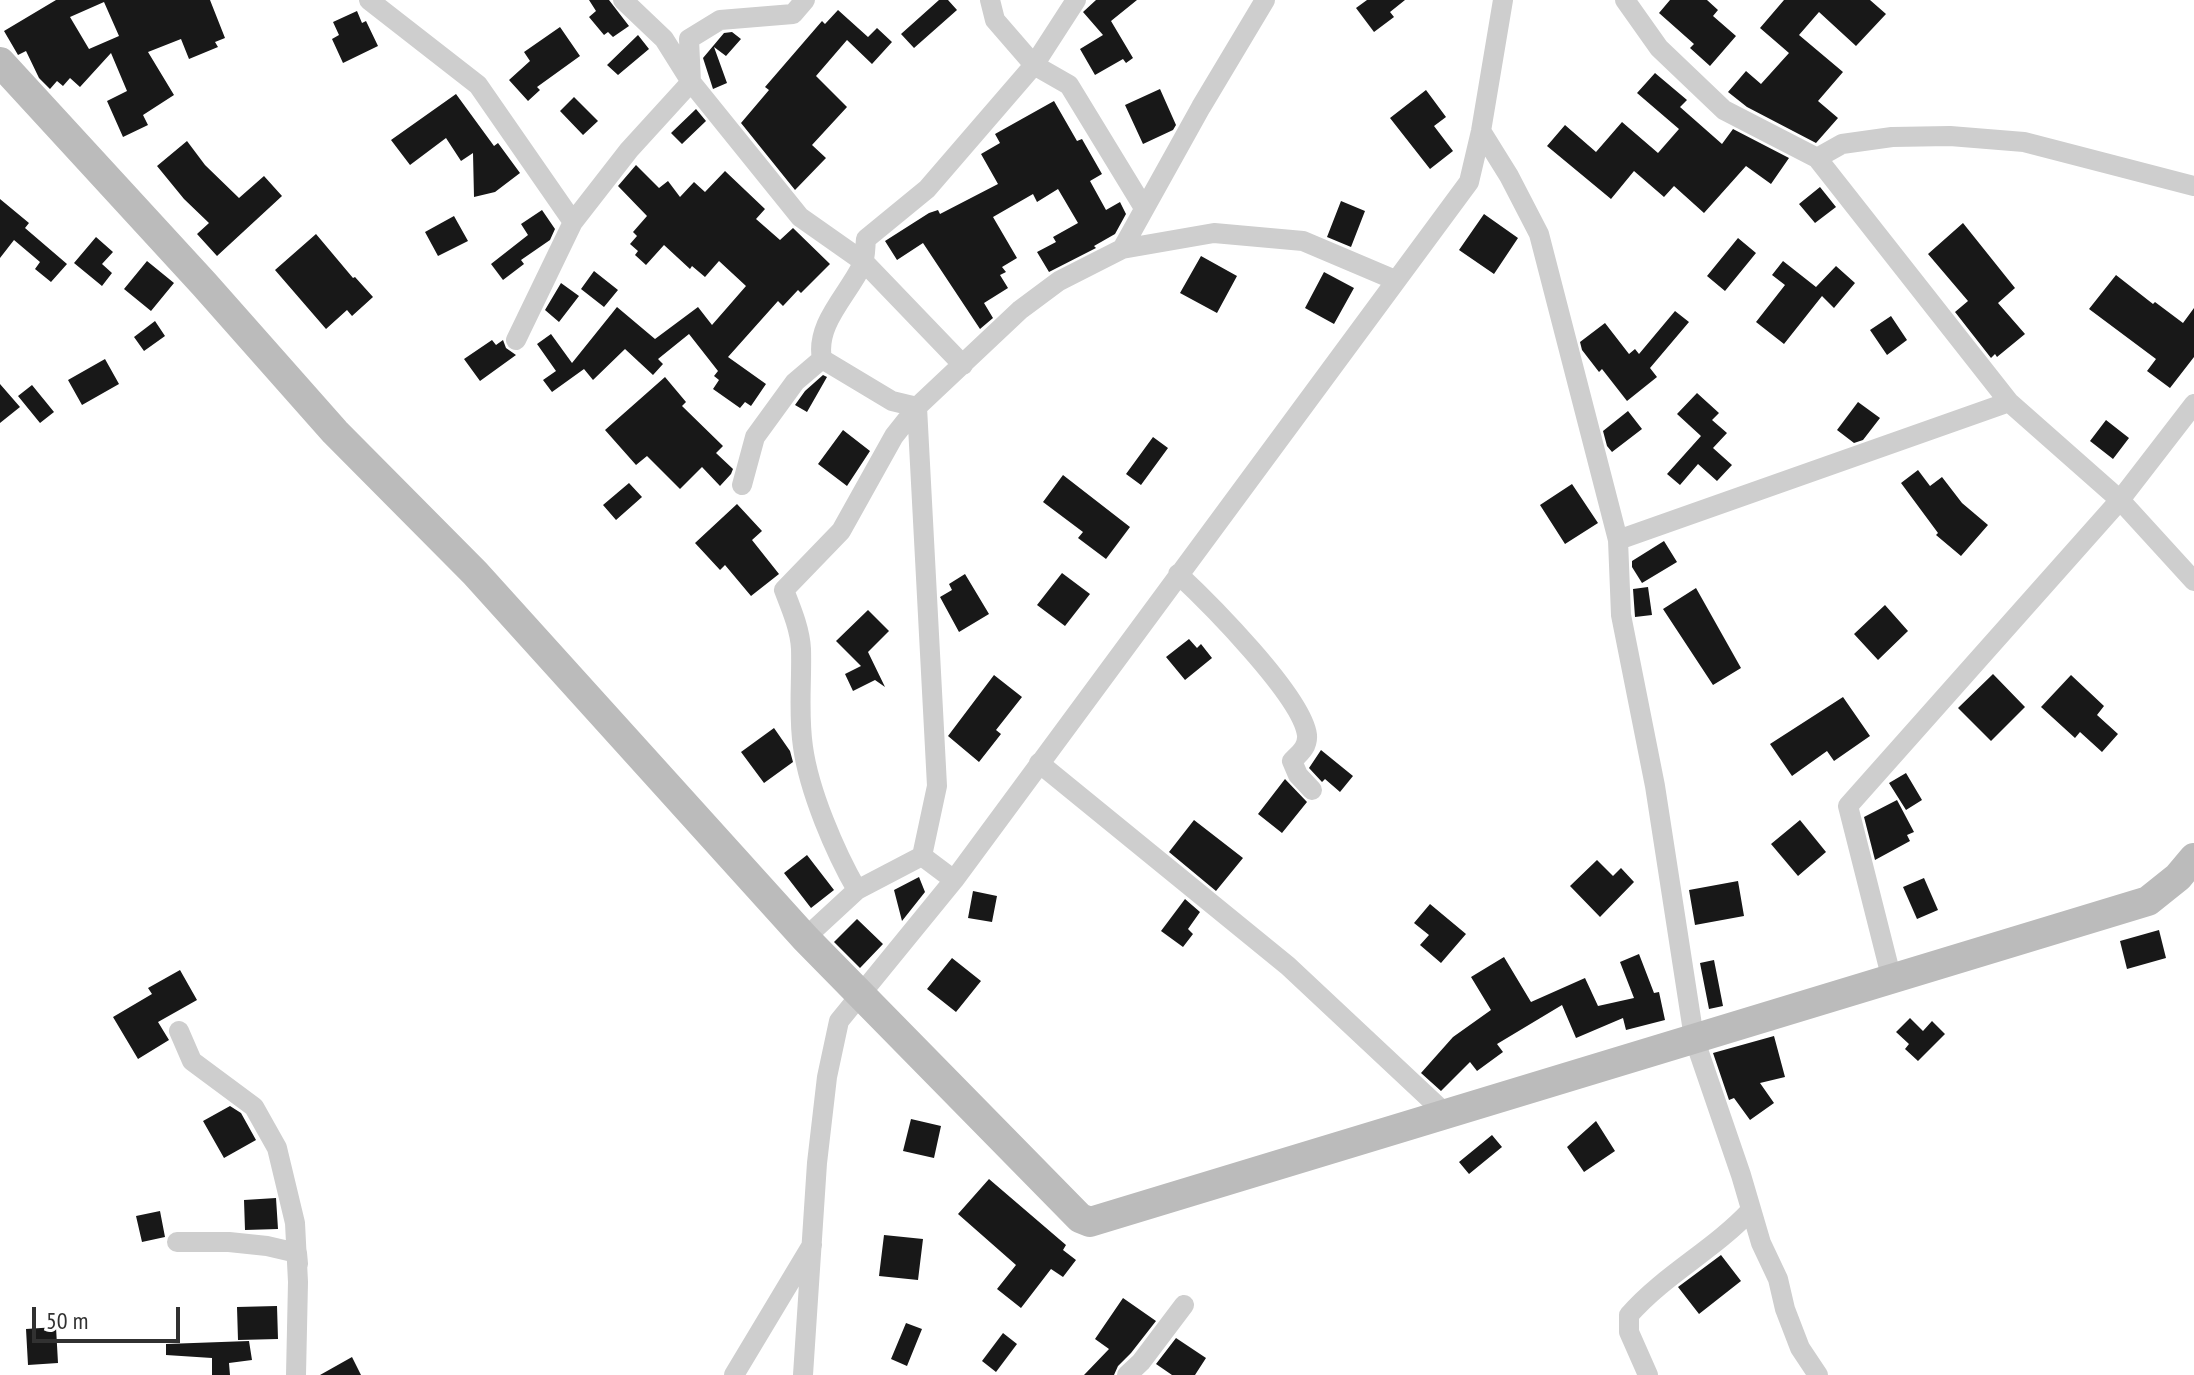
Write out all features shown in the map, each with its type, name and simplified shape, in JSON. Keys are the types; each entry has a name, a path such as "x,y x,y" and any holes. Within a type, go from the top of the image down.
{"street":[{"path":"369,0 478,85 573,222"},
{"path":"623,0 664,39 691,82 800,217 864,262 963,365"},
{"path":"516,340 573,222 629,150 691,82 689,39 720,20 793,14 805,0"},
{"path":"990,0 995,20 1034,65 1069,85 1144,208"},
{"path":"917,407 892,401 822,359 819,345 831,317 864,262 866,239 927,189 1034,65 1076,0"},
{"path":"1122,249 1265,0"},
{"path":"803,1375 817,1163 827,1077 839,1021 954,880 1469,182 1481,131 1503,0"},
{"path":"1625,0 1659,48 1724,110 1817,158 2009,402 2120,500 2194,581"},
{"path":"0,62 335,432 475,573 805,938 1080,1218 1090,1222 2148,901 2178,877 2194,858"},
{"path":"1481,131 1539,234 1618,540 1621,615 1655,786 1694,1038 1761,1243 1778,1279 1785,1309 1800,1348 1818,1375"},
{"path":"1817,158 1842,144 1892,137 1950,136 2024,142 2194,186"},
{"path":"857,890 844,867 809,779 799,705 801,647 784,590 841,531 894,436 917,407 1020,310 1059,281 1122,249 1214,233 1303,241 1395,280"},
{"path":"742,485 755,437 795,382 822,359"},
{"path":"1618,540 2009,402"},
{"path":"1892,980 1848,806 2120,500 2194,404"},
{"path":"917,407 937,786 922,856"},
{"path":"1178,574 1205,598 1265,666 1299,713 1307,736 1305,748 1292,761 1298,775 1312,790"},
{"path":"1039,763 1288,966 1446,1114"},
{"path":"805,938 857,890 922,856"},
{"path":"922,856 954,880"},
{"path":"179,1031 192,1061 254,1107 277,1148 295,1223 309,1375"},
{"path":"1648,1375 1629,1332 1629,1315 1666,1277 1728,1235 1751,1210"},
{"path":"177,1242 229,1242 297,1253"},
{"path":"734,1375 814,1242"},
{"path":"296,1375 297,1253"},
{"path":"1127,1375 1141,1362 1184,1305"}],"building":[{"path":"56,0 210,0 225,38 215,42 218,47 189,59 181,39 148,52 174,95 143,115 148,125 123,137 107,101 127,91 111,53 80,87 70,78 63,86 57,81 50,89 39,78 26,51 18,55 4,31","holes":["104,2 119,36 89,49 70,17"]},
{"path":"589,0 609,0 629,26 613,37 608,32 604,35 589,17 596,11"},
{"path":"939,0 948,0 957,10 914,48 901,34"},
{"path":"1096,0 1137,0 1111,21 1133,58 1126,63 1123,59 1095,75 1080,49 1103,35 1083,12"},
{"path":"1367,0 1405,0 1390,12 1394,17 1374,32 1356,8"},
{"path":"1670,0 1707,0 1718,10 1713,16 1736,36 1710,66 1690,48 1694,44 1659,13"},
{"path":"1784,0 1870,0 1886,14 1856,46 1819,12 1799,35 1843,72 1818,101 1838,118 1816,143 1747,107 1728,92 1746,71 1761,84 1789,53 1760,28"},
{"path":"838,10 868,37 877,28 892,42 872,64 847,40 816,76 847,107 812,145 826,158 795,190 741,123 769,90 765,87 822,21 825,24"},
{"path":"357,11 362,23 366,21 378,46 343,63 332,39 339,35 333,22"},
{"path":"560,27 580,56 537,87 540,90 528,101 509,80 530,61 524,52"},
{"path":"732,32 741,39 726,56 714,47 727,83 713,89 703,58 724,33"},
{"path":"638,35 649,49 618,75 607,65"},
{"path":"1655,73 1687,100 1680,107 1722,144 1733,129 1789,158 1771,184 1746,166 1704,213 1674,186 1664,197 1634,171 1611,199 1547,146 1565,125 1596,152 1622,122 1658,153 1679,129 1637,93"},
{"path":"1160,89 1176,125 1173,130 1143,144 1125,105"},
{"path":"1426,90 1446,117 1434,126 1453,151 1430,169 1390,118"},
{"path":"456,94 494,146 498,143 520,173 495,192 474,197 473,153 461,161 446,138 410,165 391,140"},
{"path":"574,97 598,121 583,135 560,111"},
{"path":"1054,101 1077,141 1082,139 1102,174 1090,181 1106,210 1120,202 1126,214 1115,234 1094,246 1096,248 1049,272 1037,252 1056,242 1053,237 1078,223 1058,189 1037,202 1033,194 993,217 1017,258 1002,267 1006,272 1000,275 1008,288 984,303 993,318 980,329 923,243 897,260 885,241 929,213 938,210 940,214 998,184 981,154 1000,143 995,134"},
{"path":"696,109 706,121 682,144 671,133"},
{"path":"187,141 205,165 239,198 264,176 282,196 217,256 197,234 209,223 157,166"},
{"path":"636,165 659,188 668,181 680,197 694,182 705,192 725,171 765,209 756,219 780,240 793,228 830,264 783,306 778,301 728,357 766,384 751,406 745,402 740,408 713,389 719,380 714,376 718,371 689,334 658,359 663,364 653,375 625,349 593,380 584,369 552,392 543,380 556,371 537,344 551,334 572,363 617,307 655,339 698,307 712,325 746,286 719,261 705,277 692,266 690,269 664,245 646,265 635,255 638,251 630,244 637,236 633,232 647,216 618,186"},
{"path":"1820,187 1836,207 1815,223 1799,204"},
{"path":"0,199 29,223 25,228 67,264 51,282 35,269 40,262 14,240 0,258"},
{"path":"1341,201 1365,211 1351,247 1327,237"},
{"path":"542,210 555,229 550,240 521,260 524,264 503,280 491,264 528,235 521,224"},
{"path":"1484,214 1518,238 1494,274 1459,250"},
{"path":"454,216 468,241 438,256 425,232"},
{"path":"1963,223 2015,288 1998,303 2025,334 1997,357 1995,354 1991,358 1955,312 1968,301 1928,254"},
{"path":"316,234 373,297 352,316 347,310 326,329 275,270"},
{"path":"96,237 113,252 102,264 112,273 102,286 74,263"},
{"path":"1738,238 1756,253 1725,291 1707,276"},
{"path":"1201,256 1237,276 1217,313 1180,293"},
{"path":"147,261 174,283 151,311 124,289"},
{"path":"1783,261 1816,287 1836,266 1855,283 1834,308 1822,296 1784,344 1756,322 1785,285 1772,275"},
{"path":"594,271 618,290 604,307 581,289"},
{"path":"1324,272 1354,288 1334,324 1305,308"},
{"path":"2116,275 2183,323 2194,308 2194,357 2170,388 2147,371 2156,359 2089,309"},
{"path":"561,283 579,296 559,322 545,310"},
{"path":"1675,311 1689,322 1650,368 1657,377 1627,401 1602,369 1599,372 1582,350 1580,342 1605,323 1629,354 1635,349 1639,354"},
{"path":"1891,316 1907,340 1887,355 1870,330"},
{"path":"155,321 165,336 144,351 134,337"},
{"path":"492,340 496,345 503,340 506,348 516,355 480,381 464,359"},
{"path":"105,359 119,384 82,405 68,380"},
{"path":"823,375 827,377 807,412 795,405 805,391"},
{"path":"665,377 686,402 682,406 723,446 716,453 733,469 720,486 702,467 680,489 647,456 636,465 605,430"},
{"path":"0,384 20,407 0,423"},
{"path":"32,385 54,412 40,423 18,396"},
{"path":"1697,393 1719,413 1712,420 1727,433 1713,448 1732,465 1717,481 1698,464 1680,485 1667,474 1701,436 1677,414"},
{"path":"1858,402 1880,418 1863,440 1854,443 1837,430"},
{"path":"1628,411 1642,429 1612,452 1603,431"},
{"path":"2106,420 2129,438 2113,459 2090,441"},
{"path":"843,430 870,451 847,486 818,464"},
{"path":"1153,437 1168,448 1141,485 1126,474"},
{"path":"1918,470 1930,486 1942,477 1962,503 1988,525 1961,556 1936,535 1938,533 1901,483"},
{"path":"1063,475 1130,527 1106,559 1078,538 1083,532 1043,502"},
{"path":"629,483 642,497 616,520 603,505"},
{"path":"1572,484 1598,523 1565,544 1540,505"},
{"path":"737,504 762,531 752,540 779,574 751,596 725,565 720,570 695,543"},
{"path":"1664,541 1677,562 1642,583 1632,567 1632,561"},
{"path":"1062,573 1090,594 1065,626 1037,605"},
{"path":"965,574 989,614 959,632 940,597 952,590 949,584"},
{"path":"1648,587 1652,615 1635,617 1633,589"},
{"path":"1696,588 1741,668 1713,685 1663,609"},
{"path":"1885,605 1908,631 1878,660 1854,634"},
{"path":"868,610 889,631 868,652 885,687 875,680 853,691 845,674 861,666 836,641"},
{"path":"1189,639 1197,648 1201,644 1212,658 1185,680 1166,657"},
{"path":"1993,674 2025,707 1991,741 1958,708"},
{"path":"994,675 1022,697 996,730 1001,734 979,762 948,736"},
{"path":"2071,675 2104,706 2097,715 2118,734 2102,752 2080,732 2075,738 2041,707"},
{"path":"1843,697 1870,736 1834,761 1827,751 1792,776 1770,744"},
{"path":"774,728 790,751 793,762 764,783 741,752"},
{"path":"1321,750 1353,776 1340,792 1325,779 1322,782 1309,768"},
{"path":"1906,773 1922,800 1906,810 1889,783"},
{"path":"1285,779 1307,802 1282,833 1258,814"},
{"path":"1897,800 1914,832 1907,835 1910,841 1875,860 1864,817"},
{"path":"1194,820 1243,858 1216,891 1169,852"},
{"path":"1800,820 1826,852 1798,876 1771,844"},
{"path":"807,855 834,890 811,908 784,873"},
{"path":"1597,860 1613,876 1621,868 1634,882 1600,917 1570,886"},
{"path":"919,877 925,892 902,921 894,890"},
{"path":"1924,878 1938,910 1917,919 1903,887"},
{"path":"1738,881 1744,916 1695,925 1689,890"},
{"path":"973,891 997,896 992,922 968,918"},
{"path":"1185,899 1200,912 1188,929 1193,934 1183,947 1161,931"},
{"path":"1430,904 1466,934 1441,963 1420,945 1429,935 1414,923"},
{"path":"857,919 883,944 860,968 834,942"},
{"path":"2159,930 2166,958 2127,969 2120,941"},
{"path":"1639,954 1654,993 1659,992 1665,1020 1626,1030 1623,1018 1576,1038 1562,1005 1497,1044 1503,1052 1477,1071 1470,1062 1441,1091 1421,1073 1453,1037 1491,1010 1471,977 1504,957 1531,1002 1585,978 1598,1006 1634,998 1620,962"},
{"path":"952,958 981,981 956,1012 927,989"},
{"path":"1714,960 1723,1006 1709,1009 1700,963"},
{"path":"180,970 197,1000 158,1022 169,1040 138,1059 113,1017 152,994 148,988"},
{"path":"1910,1018 1923,1031 1932,1021 1945,1034 1918,1061 1905,1049 1909,1044 1896,1032"},
{"path":"1774,1036 1785,1077 1760,1083 1774,1103 1750,1120 1734,1098 1729,1100 1713,1053"},
{"path":"230,1106 241,1113 256,1140 224,1158 203,1121"},
{"path":"911,1119 941,1126 934,1158 903,1151"},
{"path":"1596,1121 1615,1151 1584,1172 1567,1147"},
{"path":"1492,1135 1502,1147 1469,1174 1459,1162"},
{"path":"989,1179 1066,1245 1063,1250 1076,1260 1063,1277 1051,1269 1021,1308 997,1289 1016,1265 958,1214"},
{"path":"276,1198 278,1229 245,1230 244,1200"},
{"path":"160,1211 165,1237 142,1242 136,1216"},
{"path":"884,1235 923,1239 918,1280 879,1276"},
{"path":"1721,1255 1741,1281 1699,1314 1678,1287"},
{"path":"1123,1298 1156,1321 1114,1375 1084,1375 1109,1349 1095,1339"},
{"path":"277,1306 278,1339 238,1340 237,1307"},
{"path":"906,1323 922,1329 907,1366 891,1359"},
{"path":"56,1327 58,1363 28,1365 26,1329"},
{"path":"1003,1333 1017,1344 996,1372 982,1361"},
{"path":"1176,1338 1206,1358 1195,1375 1172,1375 1156,1364"},
{"path":"249,1341 252,1360 229,1363 230,1375 212,1375 212,1358 166,1355 166,1344"},
{"path":"352,1357 361,1375 320,1375"}]}
